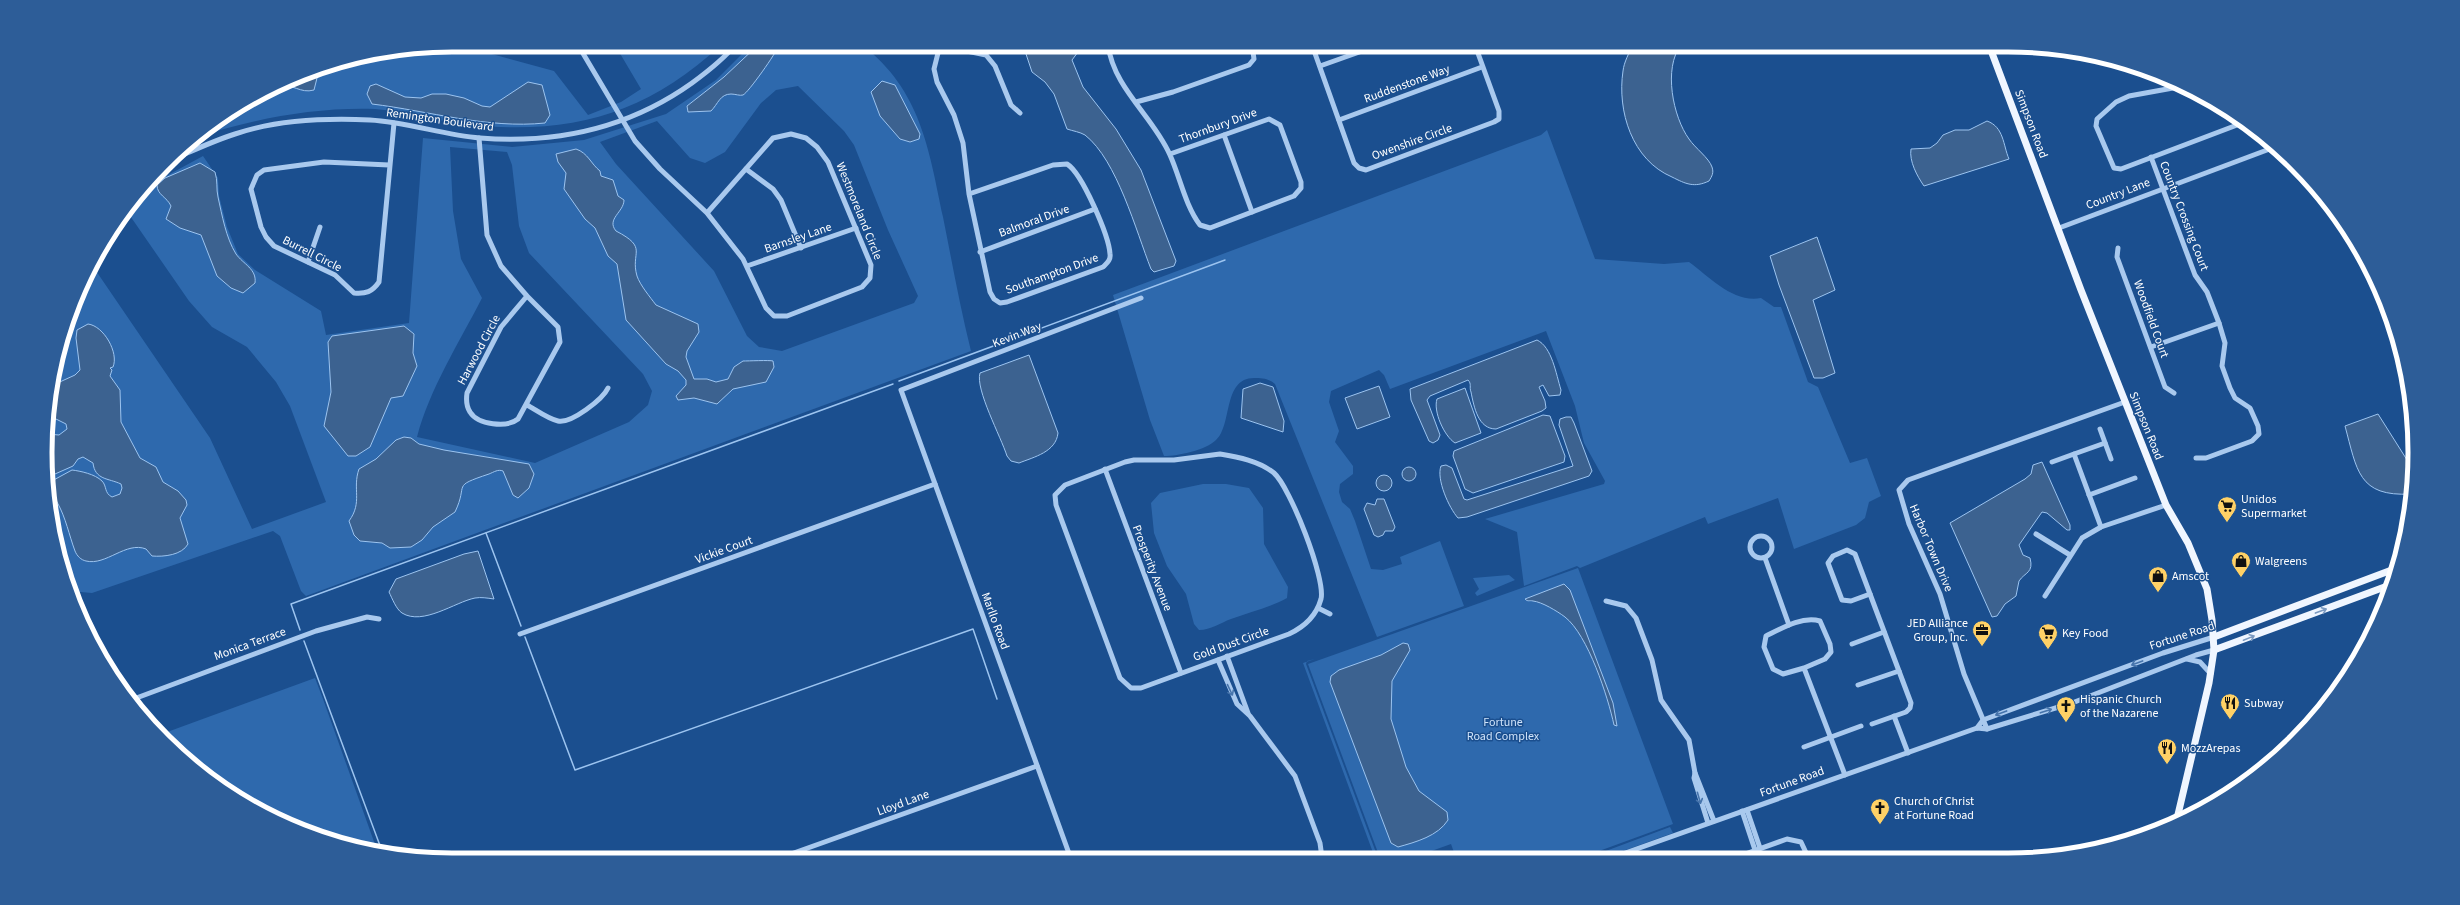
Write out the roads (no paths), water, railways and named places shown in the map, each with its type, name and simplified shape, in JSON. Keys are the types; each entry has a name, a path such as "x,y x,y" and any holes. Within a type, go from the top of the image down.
{"main road":[{"name":"Simpson Road","path":"1992,52 2125,402 2166,505 2200,569 2210,604 2214,637 2211,674 2178,815"},
{"name":"Fortune Road","path":"2214,637 2390,571"},
{"name":"Fortune Road","path":"2214,650 2385,587"}],"street":[{"name":"Westmoreland Circle","path":"582,52 635,141 652,160 707,213 747,266 766,308 774,316 787,316 862,287 870,278 871,265 828,162 817,147 806,138 791,134 773,138 707,213"},
{"name":"Remington Boulevard","path":"184,154 236,133 286,124 343,120 394,123 479,138 525,139 578,134 624,121 674,96 703,75 728,52"},
{"name":"Southampton Drive","path":"938,52 934,69 937,82 954,115 962,143 969,194 980,252 990,292 994,299 1000,302 1103,267 1109,262 1110,253 1095,209 1084,184 1072,167 1062,163 969,194"},
{"path":"972,52 986,55 995,66 1011,105 1020,113"},
{"name":"Thornbury Drive","path":"1110,52 1124,87 1156,130 1170,154 1200,225 1210,228 1294,196 1301,188 1301,182 1280,125 1269,119 1170,154"},
{"path":"1136,102 1173,92 1249,65 1254,59 1253,52"},
{"name":"Owenshire Circle","path":"1315,52 1354,163 1359,168 1366,170 1487,125 1499,118 1499,111 1477,52"},
{"path":"1320,66 1359,52"},
{"name":"Ruddenstone Way","path":"1339,120 1482,67"},
{"path":"2174,88 2129,96 2116,102 2097,119 2096,126 2114,168 2121,168 2238,125"},
{"name":"Burrell Circle","path":"389,165 324,162 264,170 257,175 251,189 261,228 266,237 274,246 335,275 354,293 365,294 374,289 379,282 394,123"},
{"path":"1224,135 1252,212"},
{"name":"Harwood Circle","path":"479,138 487,235 502,266 527,296 558,327 560,342 518,419 513,423 504,425 478,419 470,412 466,404 466,393 501,327 527,296"},
{"name":"Country Lane","path":"2059,228 2269,149"},
{"name":"Country Crossing Court","path":"2151,157 2195,275 2207,292 2219,323 2225,343 2222,366 2230,388 2235,398 2247,405 2252,412 2258,434 2252,441 2206,458 2196,458"},
{"path":"746,169 773,190 781,200 801,248"},
{"name":"Balmoral Drive","path":"980,252 1095,209"},
{"path":"308,262 320,227"},
{"name":"Barnsley Lane","path":"747,266 856,228"},
{"name":"Woodfield Court","path":"2118,248 2117,257 2165,387 2174,393"},
{"name":"Kevin Way","path":"901,390 1141,298"},
{"path":"2151,347 2219,323"},
{"path":"527,405 557,421 570,420 604,396 608,388"},
{"name":"Marllo Road","path":"901,390 1069,853"},
{"name":"Harbor Town Drive","path":"1987,729 1964,674 1940,594 1909,524 1899,490 1908,480 2125,402"},
{"path":"2100,429 2111,459"},
{"path":"2052,462 2105,443"},
{"name":"Gold Dust Circle","path":"1220,454 1250,461 1266,468 1281,481 1290,495 1318,572 1322,590 1318,608 1310,620 1296,630 1141,688 1126,686 1120,678 1054,501 1057,491 1065,485 1105,469 1134,460 1166,461 1220,454"},
{"path":"2074,454 2101,527"},
{"name":"Prosperity Avenue","path":"1105,469 1181,673"},
{"path":"2089,495 2135,478"},
{"name":"Vickie Court","path":"520,634 935,484"},
{"path":"2045,596 2082,538 2101,527 2166,505"},
{"path":"2036,534 2070,555"},
{"path":"1756,537 1766,538 1771,543 1771,550 1765,558 1757,558 1751,553 1751,542 1756,537"},
{"path":"1870,594 1851,601 1842,600 1828,563 1833,556 1848,550 1855,554 1911,703 1910,708 1906,712 1872,724"},
{"path":"1765,558 1789,625"},
{"path":"1606,601 1626,606 1636,618 1652,660 1661,700 1689,740 1695,773 1714,821"},
{"path":"1318,608 1330,614"},
{"name":"Monica Terrace","path":"136,698 316,630 367,617 379,619"},
{"path":"1811,618 1820,621 1830,644 1831,652 1825,659 1804,668 1783,674 1773,669 1764,647 1766,636 1789,625 1811,618"},
{"path":"1852,644 1884,632"},
{"name":"Fortune Road","path":"1983,720 2163,653 2214,637"},
{"name":"Fortune Road","path":"1627,853 1744,810 1977,728 1987,729 2072,703 2184,659 2214,650"},
{"path":"1227,656 1250,716"},
{"path":"2184,659 2200,662 2211,674"},
{"path":"1218,660 1233,697 1250,716 1295,776 1320,844 1321,853"},
{"path":"1804,668 1845,775"},
{"path":"1858,685 1899,671"},
{"path":"1894,716 1908,753"},
{"path":"1977,728 1983,720"},
{"path":"1804,747 1861,726"},
{"name":"Lloyd Lane","path":"794,853 1037,766"},
{"path":"1695,773 1694,778 1708,823"},
{"path":"1744,810 1758,849"},
{"path":"1748,853 1793,838 1804,845 1807,853"}],"waterway":[{"path":"899,381 1225,260"},
{"path":"300,630 291,604 893,384"},
{"path":"486,533 521,626"},
{"path":"525,637 575,770 973,629 997,699"},
{"path":"304,641 380,846"}],"place":[{"name":"Unidos Supermarket","path":"2227,523"},
{"name":"Walgreens","path":"2241,578"},
{"name":"Amscot","path":"2158,593"},
{"name":"JED Alliance Group, Inc.","path":"1982,647"},
{"name":"Key Food","path":"2048,650"},
{"name":"Subway","path":"2230,720"},
{"name":"Hispanic Church of the Nazarene","path":"2066,723"},
{"name":"MozzArepas","path":"2167,765"},
{"name":"Church of Christ at Fortune Road","path":"1880,825"}],"park label":[{"name":"Fortune Road Complex","path":"1503,729"}]}
